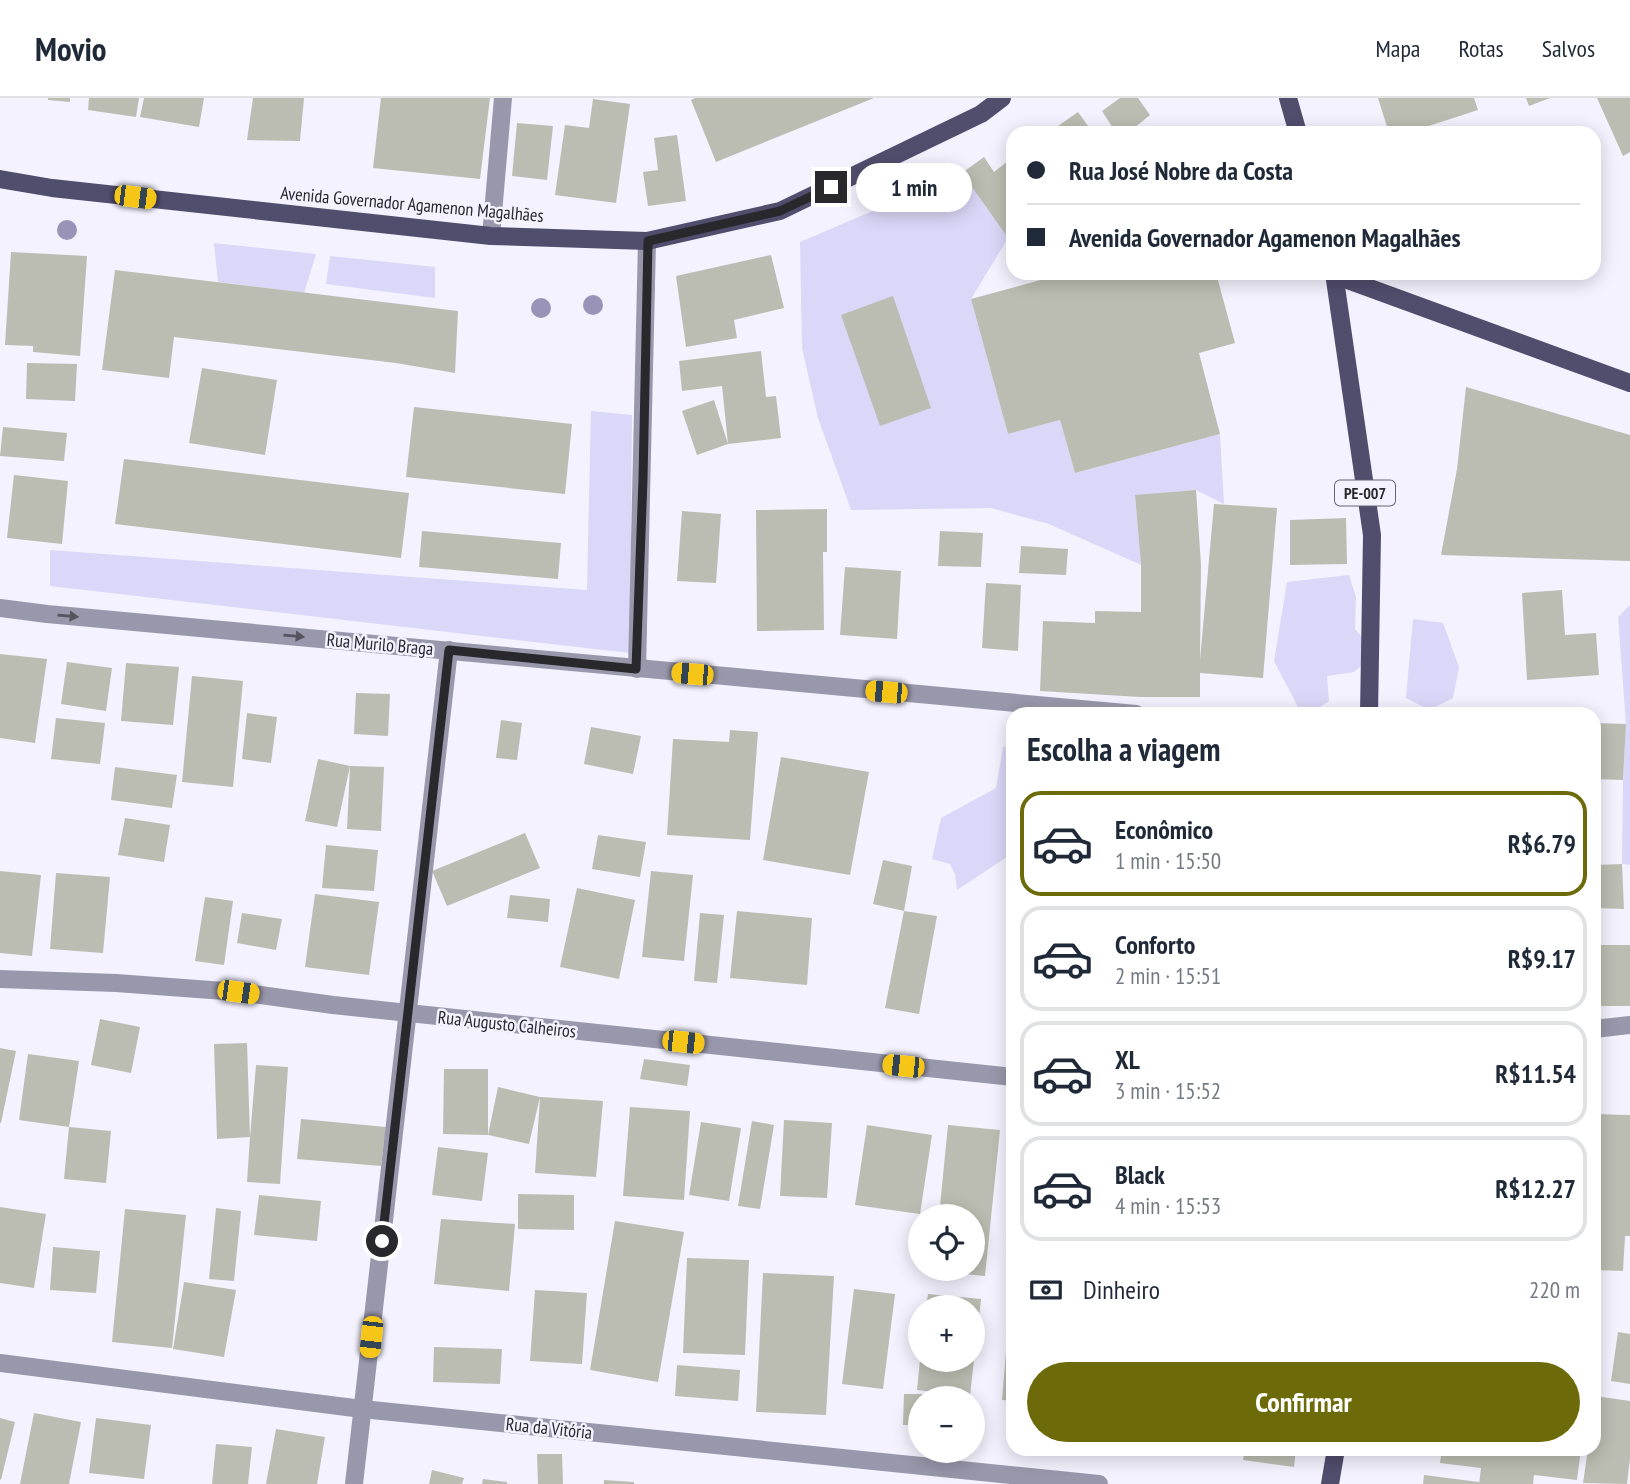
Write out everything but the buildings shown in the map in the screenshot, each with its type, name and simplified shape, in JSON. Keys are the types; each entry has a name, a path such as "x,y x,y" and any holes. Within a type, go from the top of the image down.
{"main road":[{"name":"Avenida Governador Agamenon Magalhães","path":"0,179 52,188 491,236 648,241 780,211 981,114 1002,98"},
{"path":"1288,98 1296,126"},
{"name":"PE-007","path":"1335,280 1371,535 1369,707"},
{"path":"1350,280 1630,383"},
{"path":"1329,1484 1335,1456"}],"street":[{"path":"491,236 503,98"},
{"path":"636,669 648,241"},
{"name":"Rua Murilo Braga","path":"0,608 1058,707"},
{"path":"354,1484 449,650"},
{"name":"Rua Augusto Calheiros","path":"0,979 116,983 238,992 333,1005 1006,1076"},
{"path":"1601,1028 1630,1025"},
{"name":"Rua da Vitória","path":"0,1363 362,1409 1098,1484"}],"shaded area":[{"path":"962,173 1006,235 1006,241 971,299 1008,434 1060,420 1075,473 1220,434 1224,504 1196,490 1135,496 1141,565 1049,524 991,508 851,510 818,418 802,348 800,242"},
{"path":"214,243 316,254 304,293 218,282"},
{"path":"330,256 435,267 435,298 326,284"},
{"path":"591,411 632,415 630,653 50,586 50,550 587,590"},
{"path":"1349,575 1356,597 1355,629 1376,653 1354,672 1327,676 1329,701 1320,707 1298,707 1274,661 1287,582"},
{"path":"1630,605 1630,865 1622,864 1626,724 1618,617"},
{"path":"1413,619 1443,623 1459,667 1453,698 1435,707 1423,707 1406,698"},
{"path":"1003,747 1006,747 1006,858 957,890 955,874 950,864 932,859 941,818 996,788"}],"route":[{"path":"382,1241 449,650 636,669 648,241 780,211 831,187"}]}
